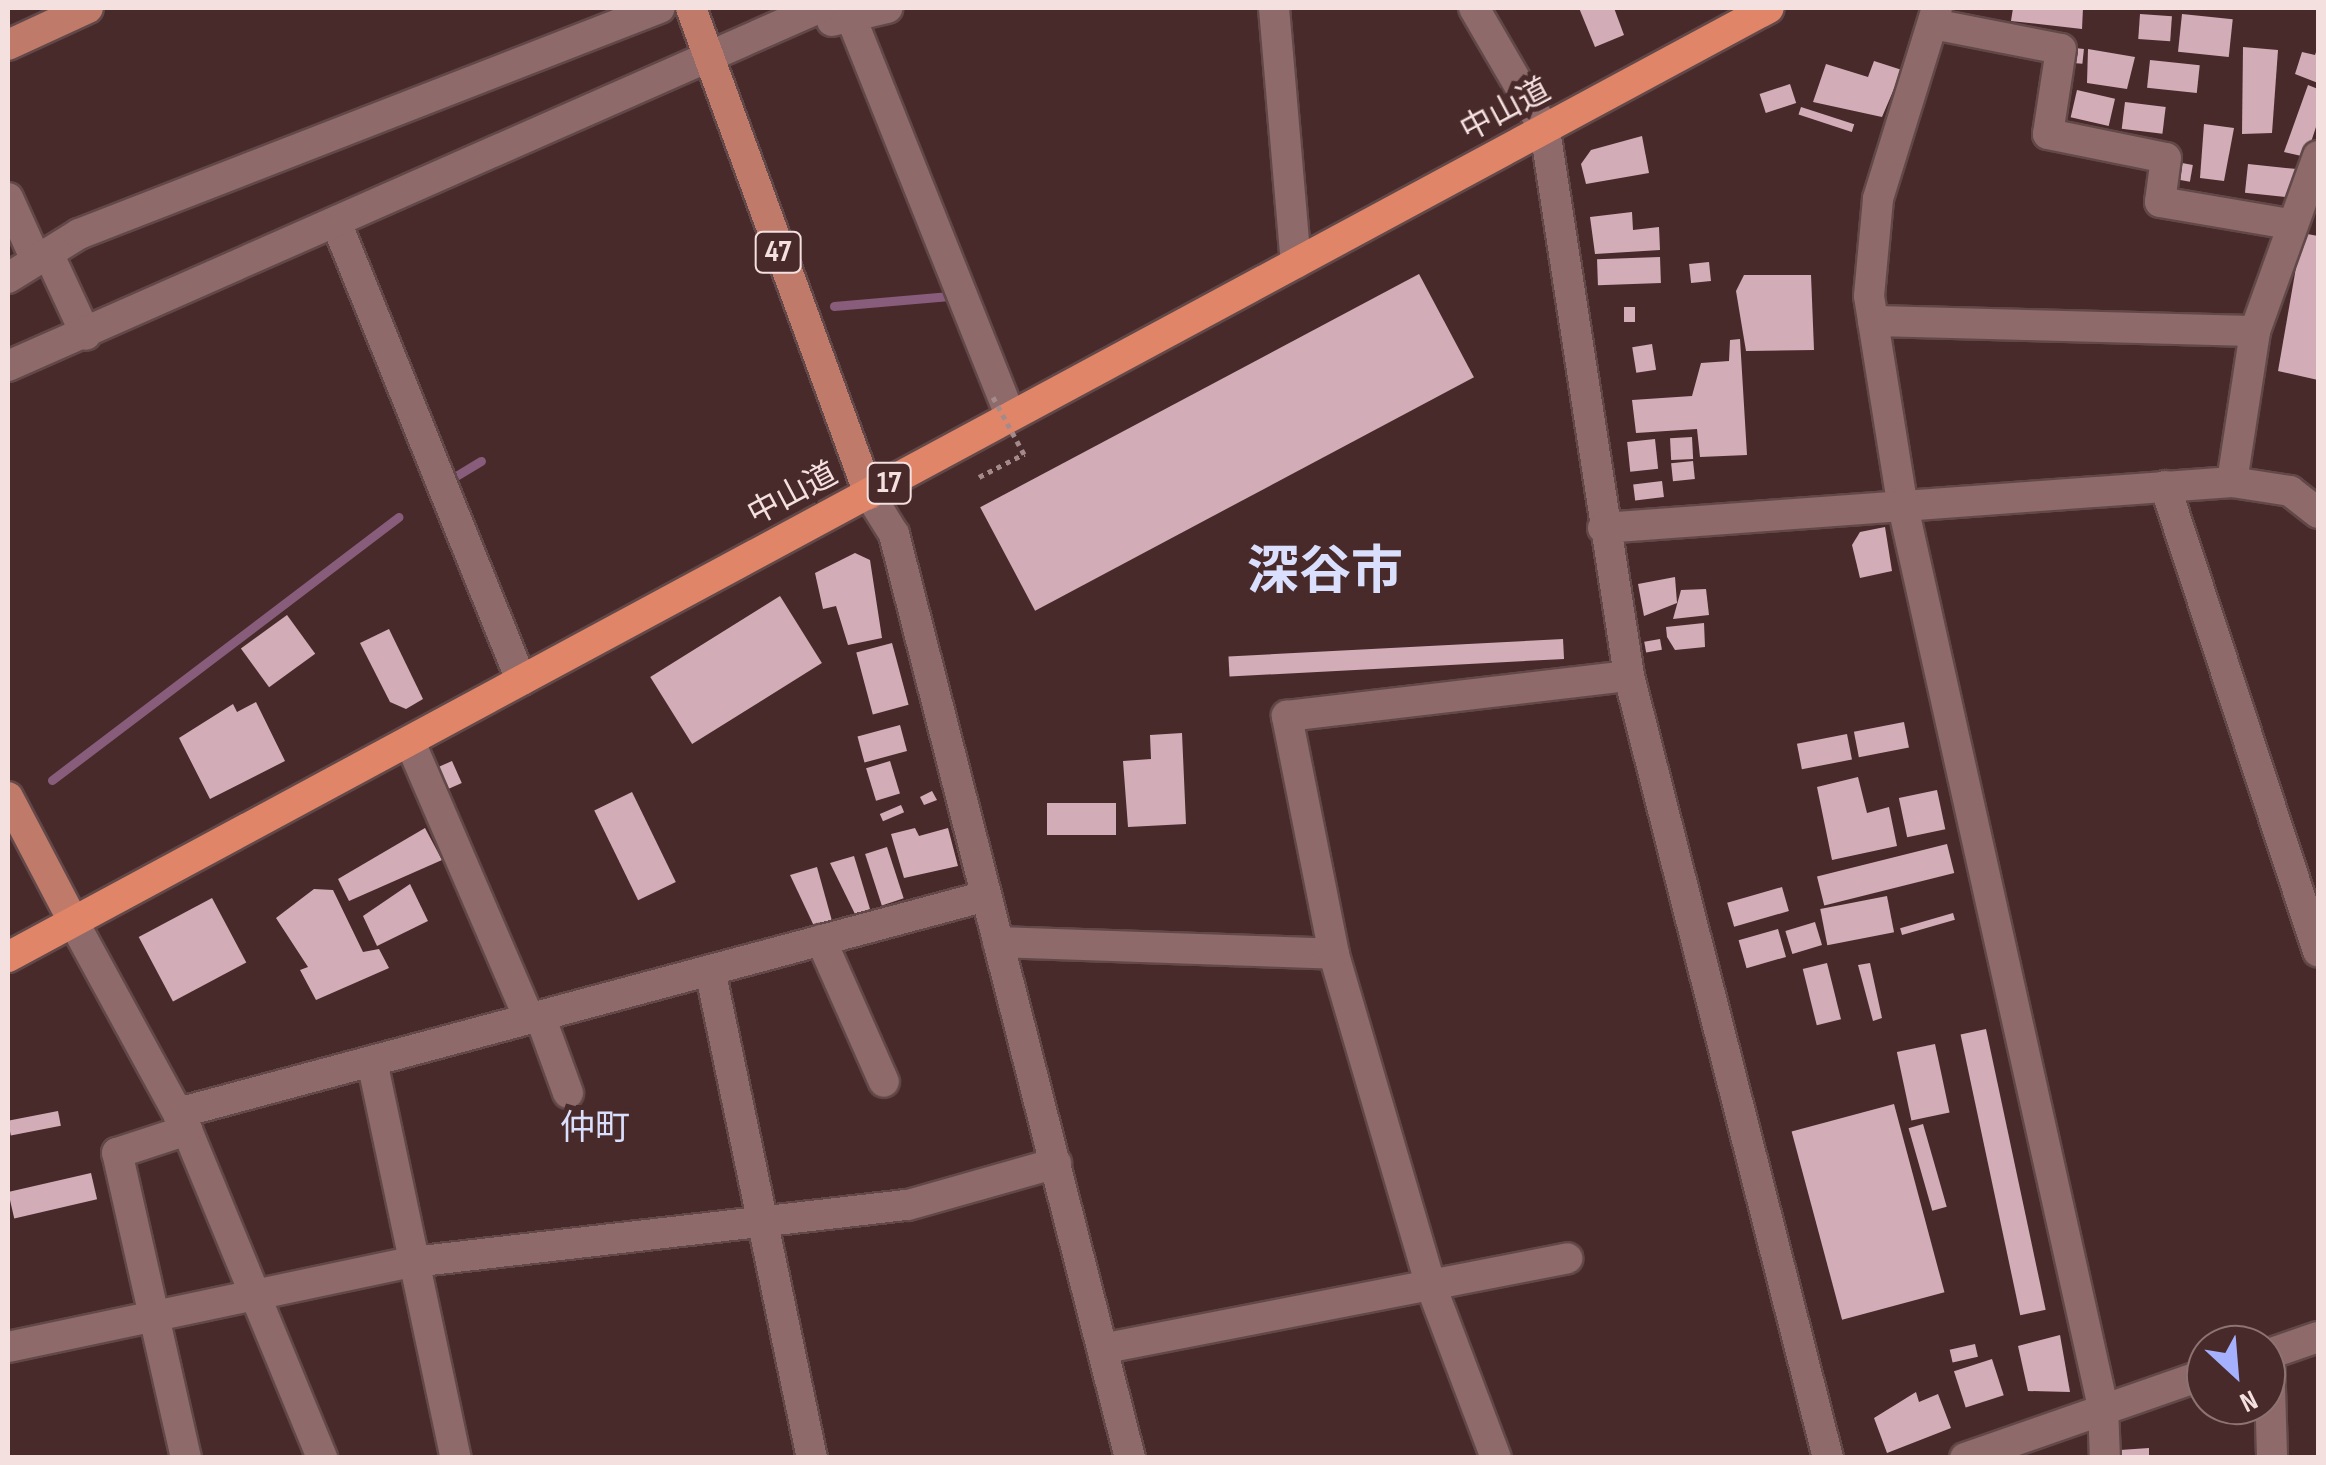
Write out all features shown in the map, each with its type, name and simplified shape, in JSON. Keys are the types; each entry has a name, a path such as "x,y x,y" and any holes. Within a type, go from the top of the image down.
{"highway":[{"name":"中山道","path":"8,957 869,494 1002,406 1296,263 1769,8"}],"main road":[{"path":"8,46 88,8"},
{"name":"47","path":"691,8 869,494"},
{"path":"8,797 73,922"}],"street":[{"path":"8,278 42,256 660,8"},
{"path":"8,366 338,227 713,61 818,8"},
{"path":"713,61 850,15 887,8"},
{"path":"1274,8 1296,263"},
{"path":"1474,8 1545,130 1629,676 1828,1458"},
{"path":"850,15 1002,406"},
{"path":"2105,1458 2103,1407 1902,502 1873,321 1878,199 1935,16 2061,49 2048,134 2166,158 2160,202 2289,224"},
{"path":"2232,482 2256,330 2289,224 2318,156"},
{"path":"8,198 86,334"},
{"path":"338,227 521,680"},
{"path":"1873,321 2256,330"},
{"path":"1604,528 1902,502 2232,482 2290,491 2318,513"},
{"path":"2165,486 2318,952"},
{"path":"869,494 894,534 1106,1348 1130,1458"},
{"path":"1496,1458 1430,1283 1334,954 1288,716 1629,676"},
{"path":"410,742 568,1093"},
{"path":"186,1458 118,1153 183,1122 372,1060 986,896"},
{"path":"73,922 183,1122 261,1292 322,1458"},
{"path":"821,940 884,1082"},
{"path":"998,942 1334,954"},
{"path":"710,970 812,1458"},
{"path":"372,1060 456,1458"},
{"path":"8,1347 413,1262 766,1226 908,1205 1056,1163"},
{"path":"1106,1348 1567,1258"},
{"path":"2286,1347 2318,1336"},
{"path":"1965,1458 2186,1380"},
{"path":"2270,1425 2272,1458"}],"path":[{"path":"979,477 1024,454 1002,406"}],"building":[{"path":"1579,8 1614,8 1624,35 1595,47"},
{"path":"2013,8 2083,8 2082,29 2011,21"},
{"path":"2140,14 2172,16 2170,41 2138,39"},
{"path":"2182,14 2233,19 2229,57 2178,52"},
{"path":"2318,46 2318,83 2295,74 2302,52 2315,55"},
{"path":"2243,47 2278,50 2272,133 2242,134"},
{"path":"2075,48 2084,49 2082,64 2073,63"},
{"path":"2088,49 2135,57 2127,89 2087,83"},
{"path":"2150,60 2200,65 2197,93 2147,88"},
{"path":"1874,61 1902,70 1882,117 1813,102 1826,64 1868,77"},
{"path":"1790,84 1796,103 1766,113 1760,94"},
{"path":"2308,85 2318,89 2318,121 2306,157 2284,152"},
{"path":"2077,90 2115,99 2109,126 2071,117"},
{"path":"2125,102 2166,107 2162,134 2122,129"},
{"path":"1801,107 1854,124 1852,132 1799,115"},
{"path":"2204,124 2234,128 2224,181 2200,178"},
{"path":"1642,136 1649,173 1586,184 1581,164 1591,150"},
{"path":"2182,163 2193,165 2190,182 2179,180"},
{"path":"2248,164 2297,169 2294,198 2245,193"},
{"path":"1632,212 1633,230 1659,227 1660,250 1595,254 1590,217"},
{"path":"2302,233 2318,236 2318,380 2278,371"},
{"path":"1660,257 1661,283 1598,285 1597,259"},
{"path":"1709,262 1711,281 1691,283 1689,264"},
{"path":"1419,274 1474,377 1035,611 980,507"},
{"path":"1744,275 1811,275 1814,350 1746,351 1736,291"},
{"path":"1624,307 1635,307 1635,322 1624,322"},
{"path":"1740,339 1747,455 1700,457 1697,429 1636,433 1632,400 1692,396 1701,363 1729,361 1730,340"},
{"path":"1652,344 1656,370 1636,373 1632,347"},
{"path":"1692,437 1693,459 1671,460 1670,438"},
{"path":"1655,439 1658,469 1630,472 1627,442"},
{"path":"1693,461 1695,479 1673,481 1671,463"},
{"path":"1662,481 1664,497 1635,500 1633,485"},
{"path":"1885,527 1892,571 1860,578 1852,545 1860,532"},
{"path":"855,553 870,560 882,638 848,645 836,606 823,609 815,573"},
{"path":"1675,577 1677,603 1644,616 1638,584"},
{"path":"1706,589 1709,615 1673,619 1681,590"},
{"path":"780,596 822,663 692,744 650,677"},
{"path":"287,615 315,654 269,687 241,649"},
{"path":"1704,623 1705,647 1675,650 1666,627"},
{"path":"389,629 423,699 406,709 390,702 360,643"},
{"path":"1563,639 1564,659 1230,677 1228,657"},
{"path":"1660,639 1662,650 1646,653 1644,642"},
{"path":"892,643 909,705 873,714 856,653"},
{"path":"256,702 285,761 210,799 179,738 233,704 237,712"},
{"path":"1904,722 1909,748 1859,757 1854,732"},
{"path":"900,725 907,751 864,762 857,736"},
{"path":"1182,733 1186,824 1128,827 1123,761 1151,759 1150,735"},
{"path":"1847,734 1852,760 1802,769 1797,744"},
{"path":"452,761 462,783 445,790 436,768"},
{"path":"890,761 900,794 876,801 866,768"},
{"path":"1858,777 1867,813 1889,807 1897,846 1832,860 1817,787"},
{"path":"1937,790 1945,829 1907,837 1899,798"},
{"path":"932,791 937,800 924,805 920,797"},
{"path":"632,792 676,882 638,900 594,810"},
{"path":"1047,803 1116,803 1116,835 1047,835"},
{"path":"901,805 904,812 883,821 880,814"},
{"path":"425,828 442,860 349,901 338,879"},
{"path":"915,828 919,836 948,828 958,866 904,878 891,834"},
{"path":"1947,844 1954,873 1824,906 1817,876"},
{"path":"887,847 904,898 882,905 865,854"},
{"path":"854,856 870,909 855,914 830,863"},
{"path":"817,867 832,921 814,926 790,875"},
{"path":"410,884 428,921 377,946 363,916"},
{"path":"1782,887 1789,911 1734,927 1727,903"},
{"path":"314,889 333,890 363,952 379,949 389,968 316,1000 300,970 308,967 276,918"},
{"path":"1887,896 1894,932 1827,945 1820,909"},
{"path":"212,898 246,962 173,1001 139,937"},
{"path":"1953,913 1955,920 1902,935 1900,928"},
{"path":"1815,922 1822,945 1792,954 1785,931"},
{"path":"1778,929 1786,957 1747,968 1739,940"},
{"path":"1827,963 1841,1019 1817,1025 1803,969"},
{"path":"1870,963 1882,1018 1873,1021 1858,965"},
{"path":"1986,1029 2046,1310 2020,1315 1961,1034"},
{"path":"1935,1044 1950,1112 1911,1121 1897,1052"},
{"path":"1894,1104 1944,1292 1842,1320 1792,1131"},
{"path":"58,1111 61,1126 11,1135 8,1121"},
{"path":"1923,1124 1947,1207 1932,1211 1909,1128"},
{"path":"91,1173 97,1199 14,1218 8,1192"},
{"path":"2060,1335 2070,1392 2028,1391 2018,1346"},
{"path":"1975,1344 1978,1357 1953,1363 1950,1350"},
{"path":"1992,1359 2004,1395 1966,1408 1954,1371"},
{"path":"1916,1392 1919,1402 1938,1394 1951,1428 1887,1453 1874,1418"},
{"path":"2149,1448 2149,1458 2121,1458 2120,1450"}],"waterway":[{"path":"834,306 950,296"},
{"path":"451,479 481,461"},
{"path":"52,780 398,517"}],"district":[{"name":"深谷市","path":"1325,573"},
{"name":"仲町","path":"595,1129"}]}
